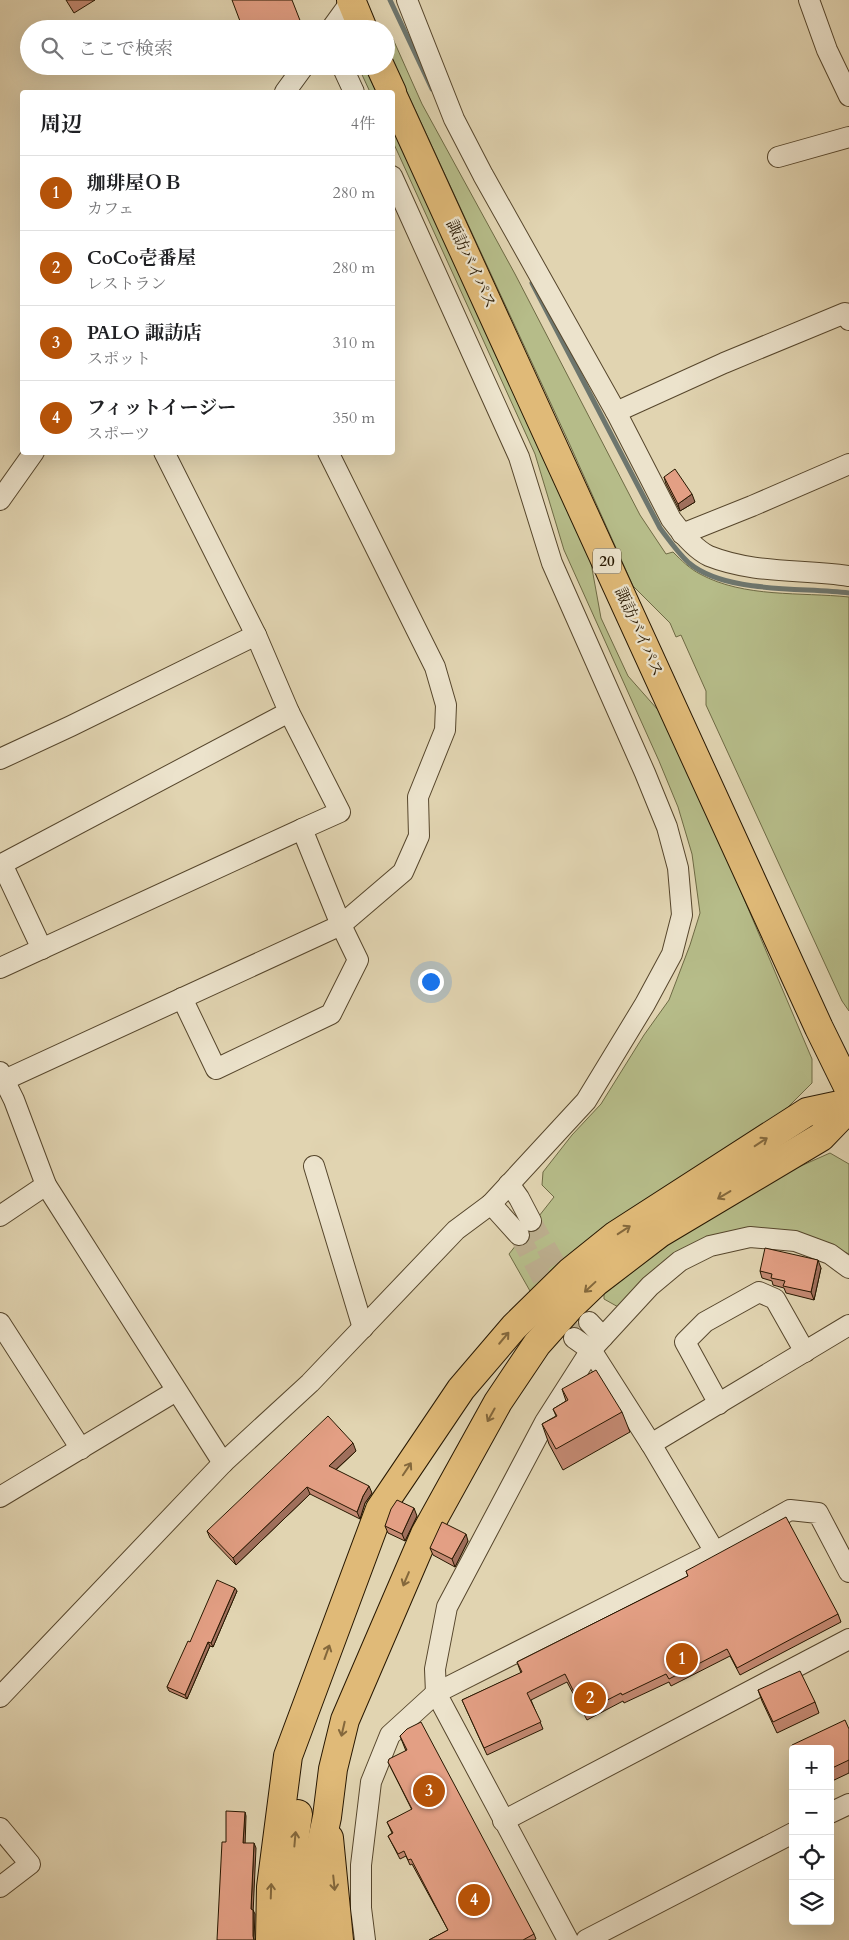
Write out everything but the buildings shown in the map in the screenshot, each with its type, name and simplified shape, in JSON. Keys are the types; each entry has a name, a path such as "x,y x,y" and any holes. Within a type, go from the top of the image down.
{"highway":[{"path":"351,0 359,20"},
{"name":"諏訪バイパス","path":"384,75 391,90"},
{"name":"諏訪バイパス","path":"395,100 819,1028 849,1089"},
{"path":"270,1940 271,1887 288,1756 380,1509 461,1389 514,1327 570,1272 616,1235 807,1112 849,1103"},
{"path":"314,1940 312,1881 327,1817 333,1769 345,1720 425,1534 498,1402 537,1344 570,1307 596,1282 653,1238 821,1137 849,1108"},
{"path":"294,1940 294,1842 310,1698"},
{"path":"327,1817 335,1885 338,1940"}],"street":[{"path":"337,20 351,0"},
{"path":"408,0 454,119 616,412 661,502 682,534 708,556 761,570 849,576"},
{"path":"809,0 826,50 849,96"},
{"path":"286,90 297,75"},
{"path":"346,75 353,90"},
{"path":"778,157 849,137"},
{"path":"0,1697 223,1464 310,1383 456,1230 491,1204 586,1101 650,996 672,954 682,915 678,868 667,827 552,564 519,457 395,183"},
{"path":"616,412 846,313 849,320"},
{"path":"0,500 32,455"},
{"path":"0,968 340,812 289,712 256,635 166,455"},
{"path":"223,1464 46,1185 14,1100 1,1078 341,925 403,872 419,836 418,797 445,730 446,705 436,667 330,455"},
{"path":"682,534 849,464"},
{"path":"0,759 80,722 256,635"},
{"path":"42,949 2,864 289,712"},
{"path":"182,998 216,1069 331,1014 358,960 341,925 302,829"},
{"path":"314,1166 362,1328"},
{"path":"491,1204 525,1228 519,1198 509,1184"},
{"path":"0,1216 46,1185"},
{"path":"568,1940 436,1694 435,1669 447,1607 545,1422 597,1344 650,1286 680,1261 710,1246 750,1237 795,1241 830,1254 849,1268"},
{"path":"719,1404 685,1342 705,1322 759,1292 775,1299 805,1352"},
{"path":"589,1322 597,1344 651,1444 714,1552"},
{"path":"0,1323 8,1352 81,1449"},
{"path":"651,1444 849,1325"},
{"path":"574,1338 597,1344"},
{"path":"0,1497 176,1390"},
{"path":"365,1940 361,1908 361,1865 371,1782 390,1735 436,1694 714,1552 790,1510 818,1513 849,1572"},
{"path":"503,1821 849,1639"},
{"path":"834,1811 849,1804"},
{"path":"0,1828 30,1864 0,1887"},
{"path":"586,1940 789,1835"}],"green space":[{"path":"395,43 422,104 515,274 640,515 666,554 673,552 696,572 717,582 735,587 773,593 849,597 849,1011 842,1001 706,705 706,691 681,635 676,637 670,623 633,586 395,66"},
{"path":"362,75 370,75 377,90 369,90"},
{"path":"395,131 589,552 601,618 628,676 666,719 677,741 812,1059 812,1083 787,1108 600,1240 534,1298 509,1254 554,1197 542,1185 543,1172 572,1135 601,1104 644,1035 669,1000 700,913 692,854 678,807 564,550 535,454 395,146"},
{"path":"830,1153 849,1164 849,1254 838,1249 743,1231 620,1308 604,1299 604,1293 640,1259 794,1169"}],"waterway":[{"path":"390,0 432,89"},
{"path":"532,283 660,528 689,563 705,573 744,585 849,593"}],"tunnel":[{"path":"531,1221 570,1289"},
{"path":"519,1235 574,1338"}],"place":[{"name":"珈琲屋ＯＢ","path":"682,1659"},
{"name":"CoCo壱番屋","path":"590,1698"},
{"name":"PALO 諏訪店","path":"429,1791"},
{"name":"フィットイージー","path":"474,1900"}]}
